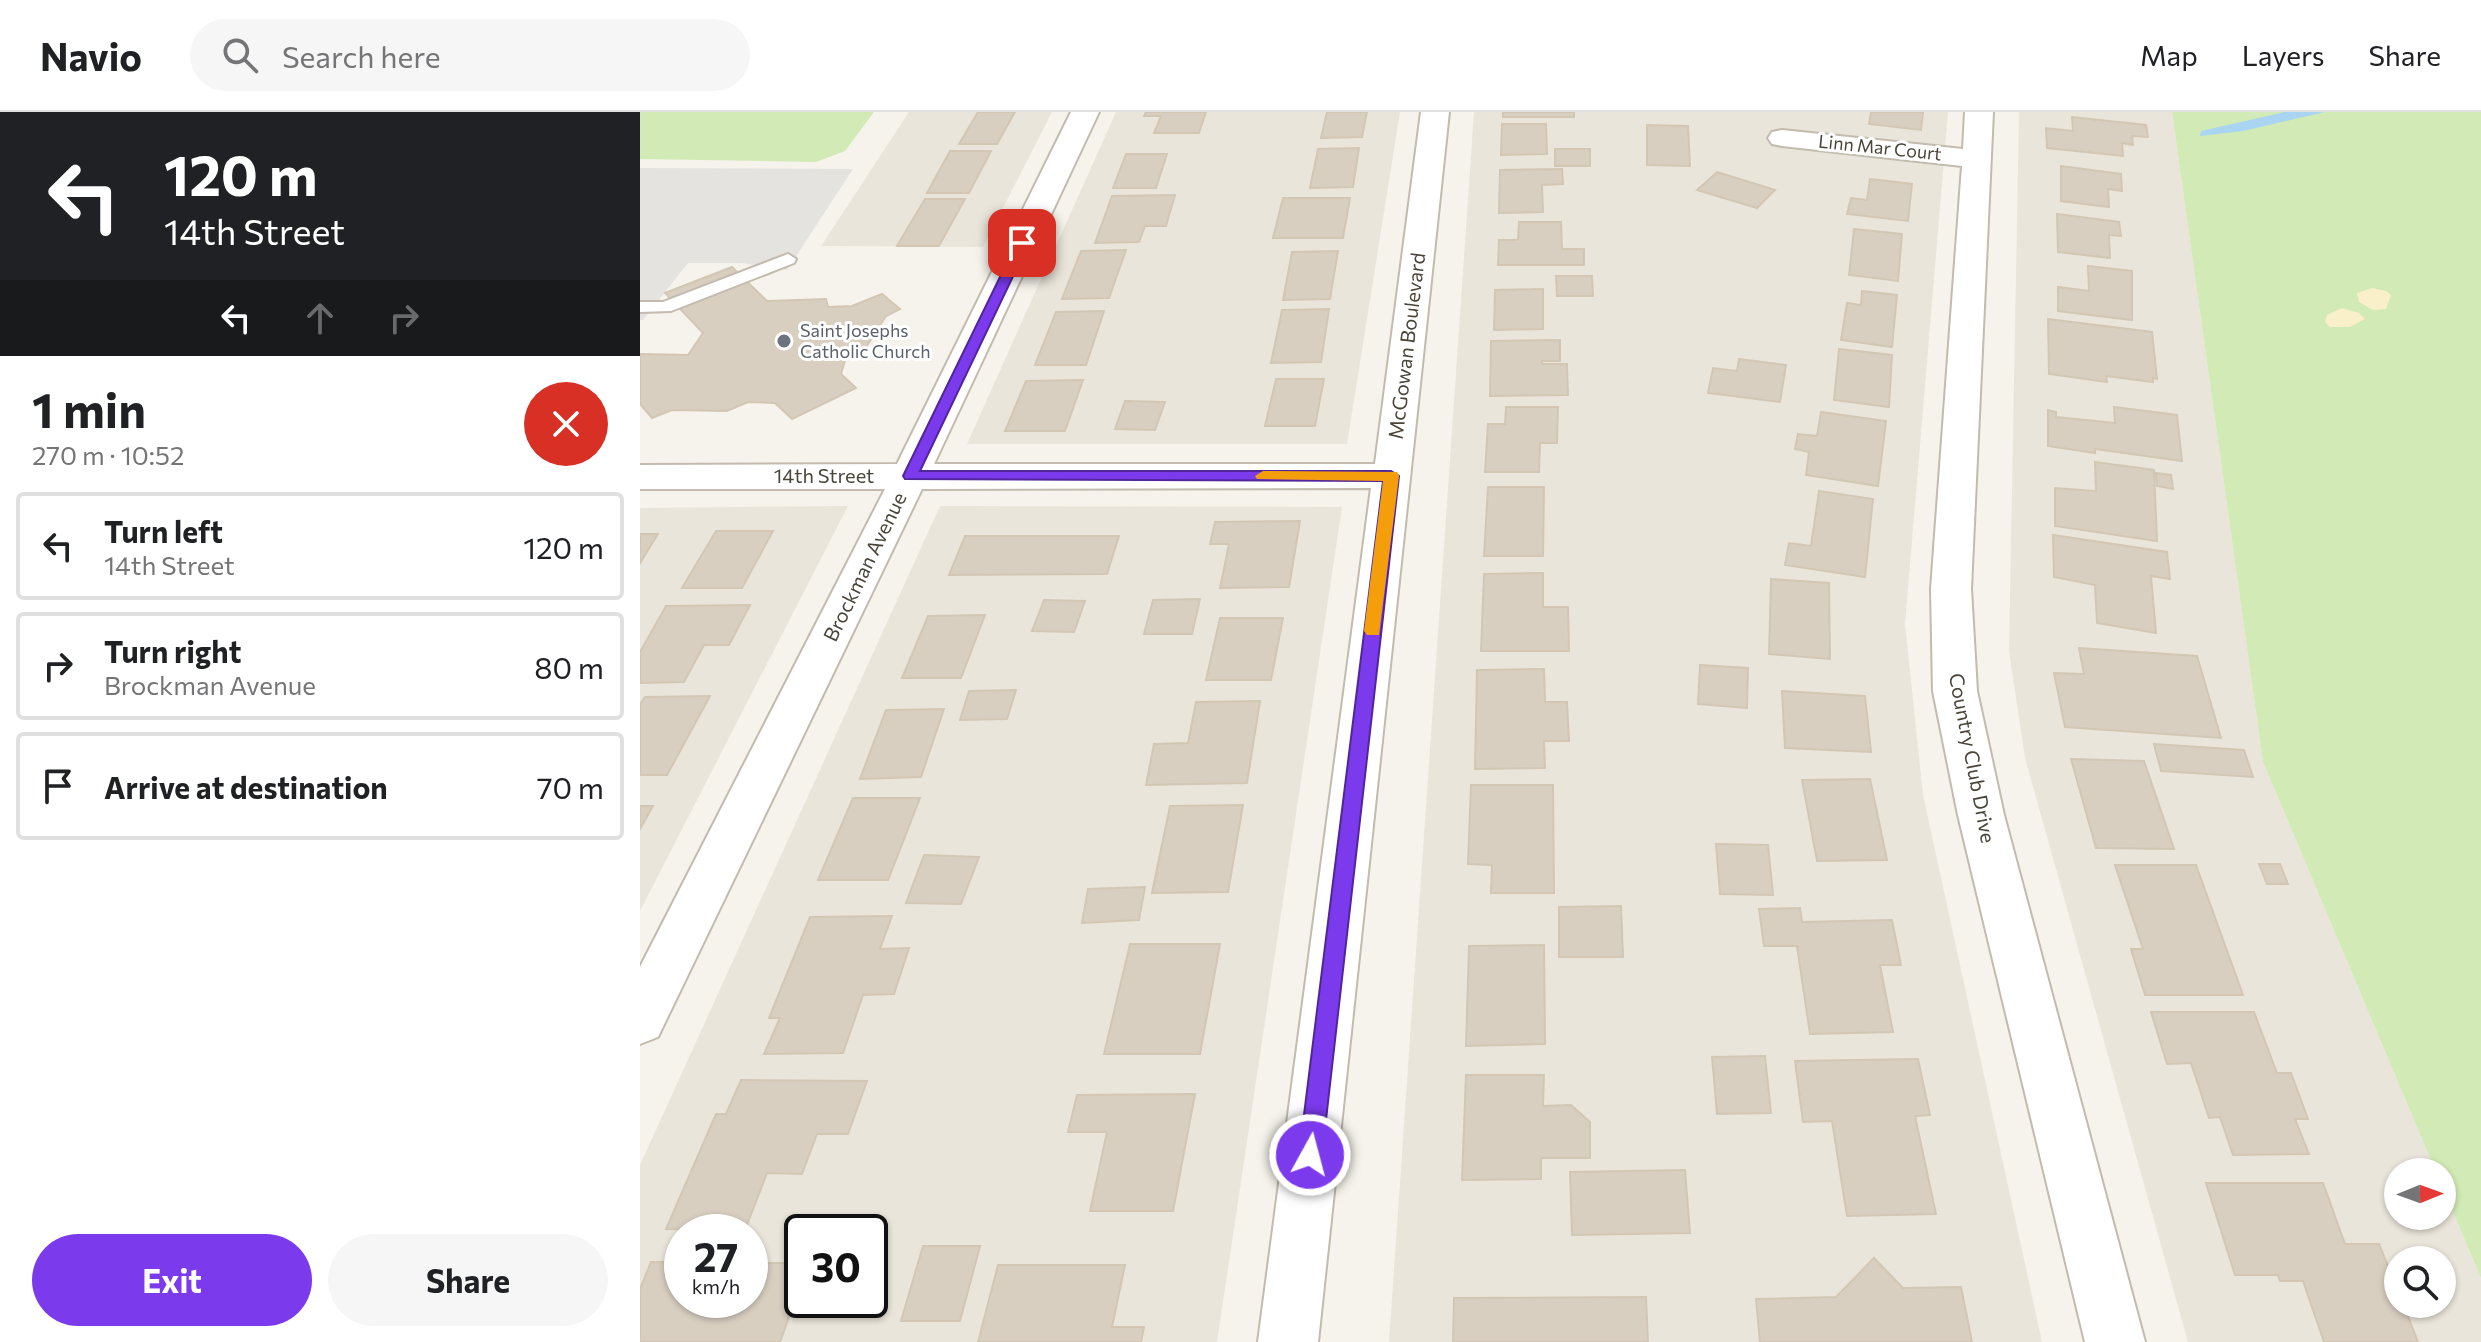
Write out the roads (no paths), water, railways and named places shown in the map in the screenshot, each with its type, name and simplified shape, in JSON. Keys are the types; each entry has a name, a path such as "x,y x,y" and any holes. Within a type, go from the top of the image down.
{"street":[{"name":"Brockman Avenue","path":"640,1020 910,476 1085,112"},
{"name":"McGowan Boulevard","path":"1288,1342 1435,112"},
{"name":"Country Club Drive","path":"1979,112 1951,589 1955,691 1981,815 2115,1342"},
{"name":"Linn Mar Court","path":"1782,138 1977,159"},
{"name":"14th Street","path":"640,477 1391,476"}],"lane":[{"path":"640,307 665,307 788,259"}],"water":[{"path":"2285,112 2325,112 2243,131 2200,136 2201,131"}],"place":[{"name":"Saint Josephs Catholic Church","path":"784,341"}]}
